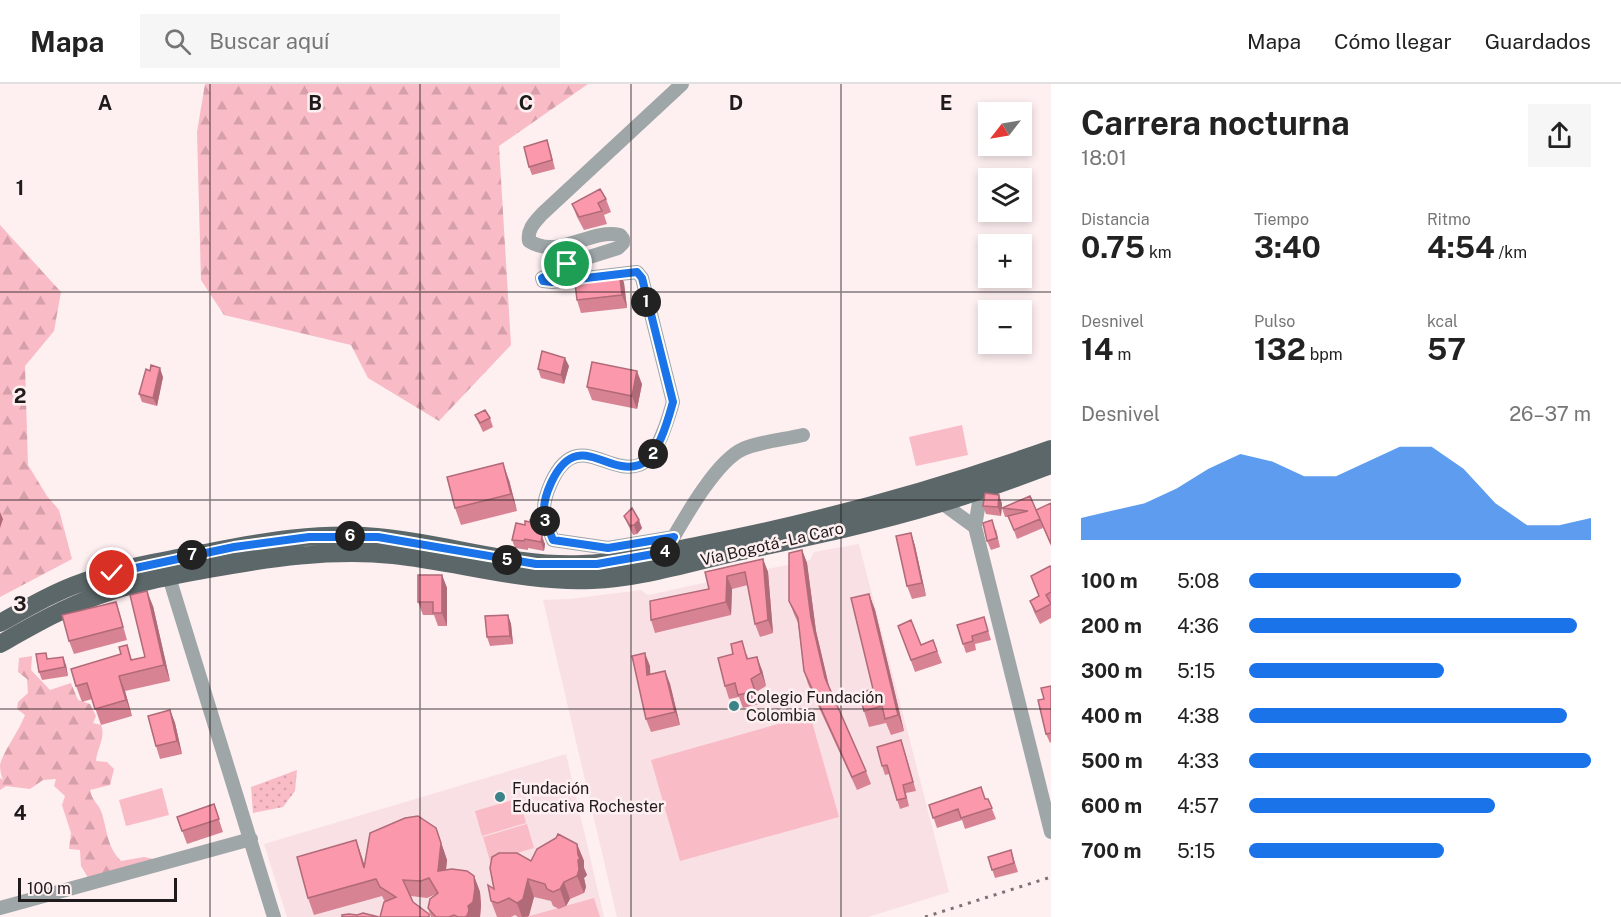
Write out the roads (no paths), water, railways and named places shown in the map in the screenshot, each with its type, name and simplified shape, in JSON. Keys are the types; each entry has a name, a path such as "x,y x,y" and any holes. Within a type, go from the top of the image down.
{"main road":[{"name":"Vía Bogotá - La Caro","path":"0,623 56,593 112,573 234,547 298,538 378,537 536,564 597,564 670,545 841,514 933,489 1051,449"},
{"name":"Vía Bogotá - La Caro","path":"0,644 52,615 88,599 132,585 286,556 392,555 532,579 595,580 651,572 819,535 942,503 1051,465"}],"street":[{"path":"682,84 542,214 530,228 529,241 548,248 577,243 602,235 620,235 623,238 623,243 618,248 567,264 542,278 546,283 637,272 642,278 673,402 653,454 639,465 622,466 596,457 580,456 563,463 553,479 545,501 544,518 553,540 608,548 670,545 712,477 733,456 744,448 803,435"},
{"path":"981,490 975,527 1051,832"},
{"path":"942,503 975,527"},
{"path":"169,577 274,917"},
{"path":"0,908 251,839"}],"railway":[{"path":"925,917 1051,877"}],"place":[{"name":"Colegio Fundación Colombia","path":"734,706"},
{"name":"Fundación Educativa Rochester","path":"500,797"}]}
